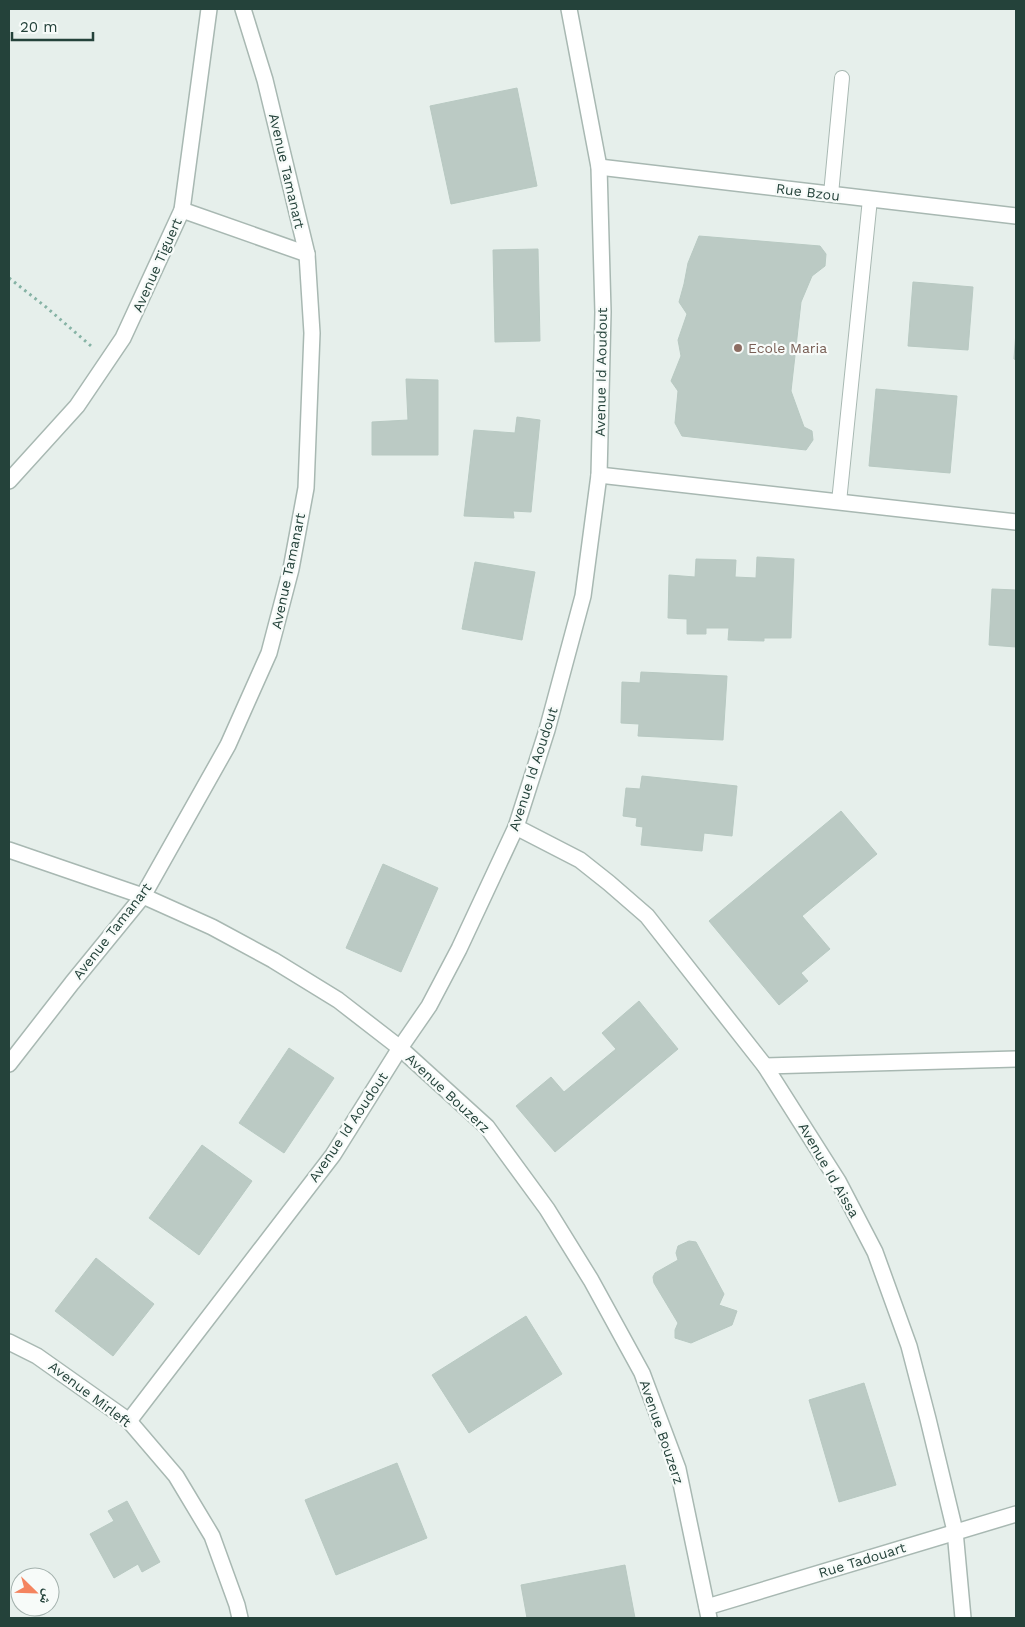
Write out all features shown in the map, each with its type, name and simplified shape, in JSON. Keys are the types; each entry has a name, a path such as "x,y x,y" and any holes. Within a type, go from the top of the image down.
{"street":[{"name":"Avenue Tiguert","path":"9,481 77,406 124,338 182,210 209,9"},
{"name":"Avenue Tamanart","path":"9,1064 143,896 228,745 270,653 286,588 306,488 312,333 307,254 265,80 243,9"},
{"name":"Avenue Id Aoudout","path":"129,1421 333,1155 400,1048 429,1006 459,949 516,827 547,730 582,596 599,475 603,312 599,167 569,9"},
{"name":"Rue Bzou","path":"599,167 1016,216"},
{"path":"182,210 307,254"},
{"path":"599,475 1016,522"},
{"name":"Avenue Id Aissa","path":"516,827 580,860 647,916 765,1066 838,1181 875,1252 909,1346 955,1531 963,1618"},
{"name":"Avenue Bouzerz","path":"9,850 143,896 212,927 273,960 338,1000 400,1048 487,1126 547,1209 591,1280 642,1373 678,1469 708,1612"},
{"path":"765,1066 1016,1059"},
{"name":"Avenue Mirleft","path":"9,1342 37,1356 129,1421 176,1476 212,1536 240,1618"},
{"name":"Rue Tadouart","path":"708,1612 955,1531 1016,1514"}],"lane":[{"path":"831,194 842,78"},
{"path":"839,502 870,199"}],"path":[{"path":"9,278 46,307 108,361"}],"building":[{"path":"517,88 537,186 451,204 430,106"},
{"name":"Ecole Maria","path":"699,236 820,246 826,254 825,266 812,276 801,302 791,391 804,427 812,431 813,440 806,450 682,436 675,423 678,391 671,381 681,356 678,340 687,314 679,302 688,263"},
{"path":"538,249 540,341 495,342 493,250"},
{"path":"913,282 973,287 968,350 908,346"},
{"path":"1016,331 1016,360 1014,359"},
{"path":"406,379 438,380 438,455 372,455 372,422 408,420"},
{"path":"876,389 957,396 950,473 869,466"},
{"path":"517,417 540,420 531,512 513,511 514,518 464,516 474,430 515,433"},
{"path":"757,557 794,559 791,638 764,638 764,641 728,640 729,628 706,628 706,634 687,634 687,619 668,618 669,575 695,577 696,559 736,560 735,577 756,578"},
{"path":"475,562 535,572 522,640 462,629"},
{"path":"992,589 1016,590 1016,647 989,645"},
{"path":"641,672 727,676 723,740 638,736 639,724 621,723 622,682 640,683"},
{"path":"642,776 737,786 732,836 704,833 702,851 641,845 643,827 636,826 637,818 623,816 626,788 640,789"},
{"path":"841,811 877,854 802,916 830,949 801,973 808,981 779,1005 709,921"},
{"path":"383,864 438,888 401,972 346,948"},
{"path":"639,1001 678,1049 555,1152 516,1106 551,1077 564,1092 616,1049 602,1033"},
{"path":"289,1048 334,1078 284,1153 239,1123"},
{"path":"202,1145 252,1181 199,1255 149,1218"},
{"path":"689,1241 696,1242 724,1294 719,1305 737,1311 732,1325 691,1343 675,1338 675,1330 678,1323 654,1283 653,1277 655,1273 678,1260 676,1253 678,1246"},
{"path":"96,1258 154,1304 113,1356 55,1311"},
{"path":"526,1316 562,1374 469,1433 432,1375"},
{"path":"864,1383 896,1485 839,1502 809,1400"},
{"path":"397,1463 427,1538 336,1575 305,1500"},
{"path":"127,1501 160,1562 142,1572 138,1564 114,1578 90,1534 114,1521 108,1511"},
{"path":"625,1565 635,1618 527,1618 521,1585"}],"place":[{"name":"Ecole Maria","path":"738,348"}]}
